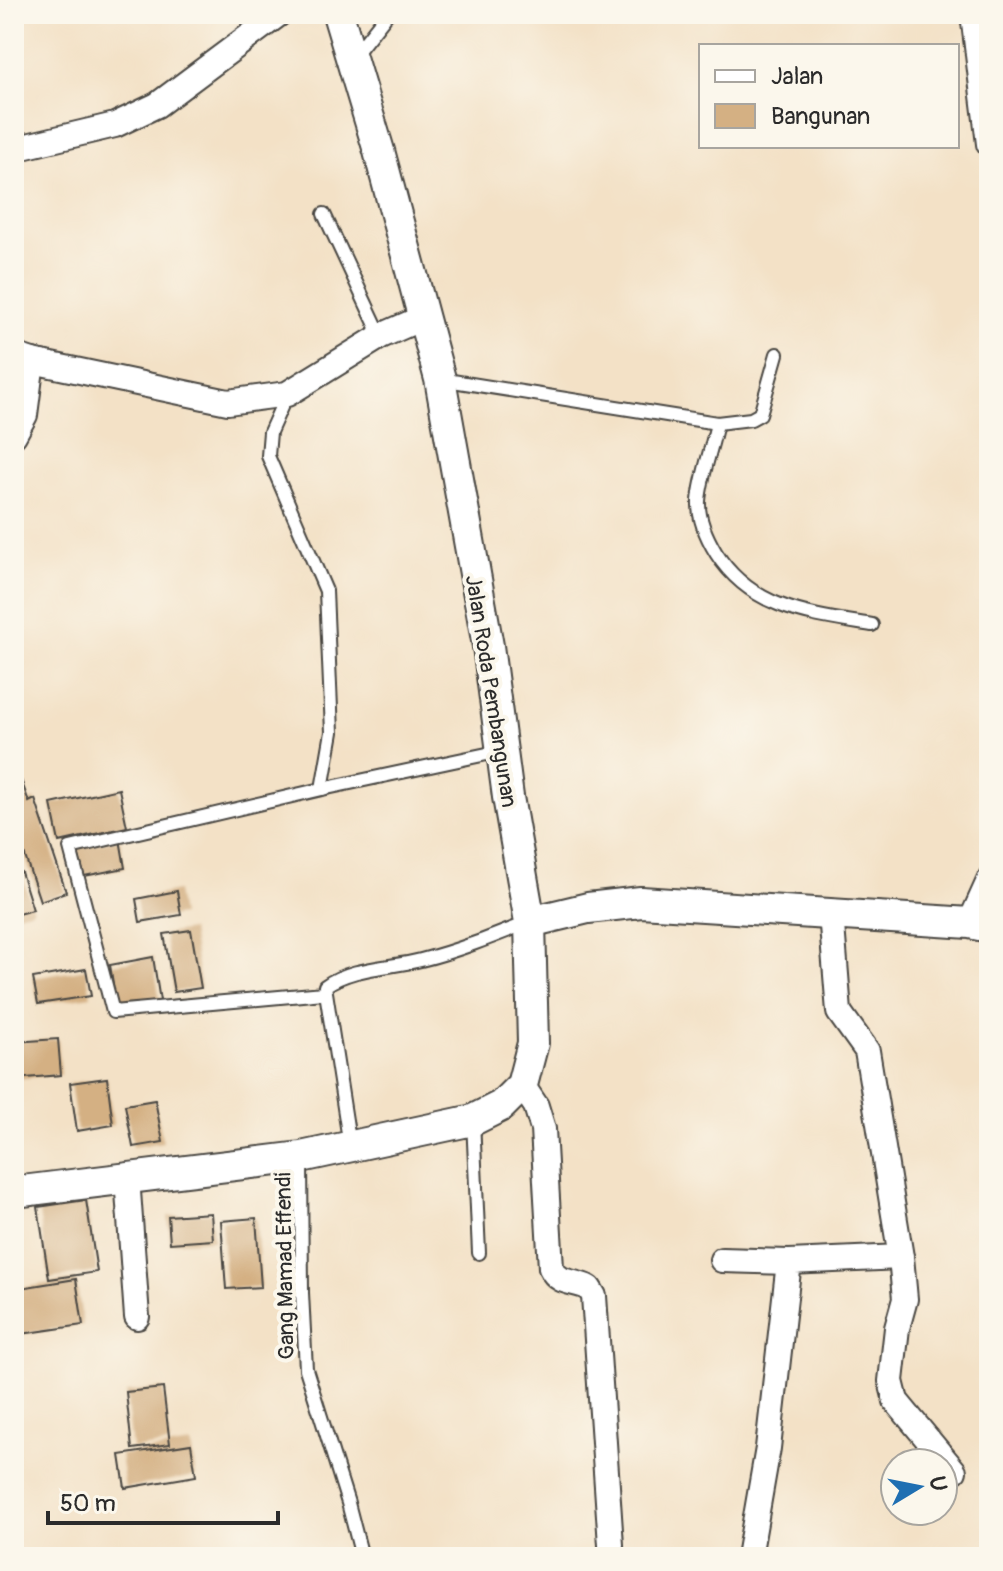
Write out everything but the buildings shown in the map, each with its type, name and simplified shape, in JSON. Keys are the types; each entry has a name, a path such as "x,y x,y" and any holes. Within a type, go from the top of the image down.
{"street":[{"path":"14,149 115,125 157,105 279,14"},
{"name":"Jalan Roda Pembangunan","path":"338,14 353,57 440,379 488,646 501,751 530,922 533,1043 522,1085"},
{"path":"973,14 989,144"},
{"path":"14,435 25,415 23,358 228,402 287,394 381,336 424,317"},
{"path":"530,922 588,908 641,902 980,925 989,881"},
{"path":"831,913 839,1012 867,1051 901,1257 905,1299 897,1328 891,1381 896,1401 934,1447"},
{"path":"14,1192 301,1157 473,1120 501,1106 522,1085 536,1106 543,1129 551,1268 555,1276 589,1288 594,1296 611,1545"},
{"path":"127,1177 137,1317"},
{"path":"722,1260 789,1262 901,1257"},
{"path":"749,1557 768,1448 789,1262"}],"lane":[{"path":"353,57 387,14"},
{"path":"324,214 381,336"},
{"path":"440,379 717,423 751,419 760,414 777,354"},
{"path":"287,394 270,432 268,456 326,591 332,732 322,789"},
{"path":"717,423 699,502 701,519 710,543 724,565 764,598 796,612 872,625"},
{"path":"324,993 113,1012 70,848 501,751"},
{"path":"350,1146 325,986 343,976 445,953 530,922"},
{"path":"473,1120 479,1253"},
{"name":"Gang Mamad Effendi","path":"301,1157 306,1369 362,1557"}]}
